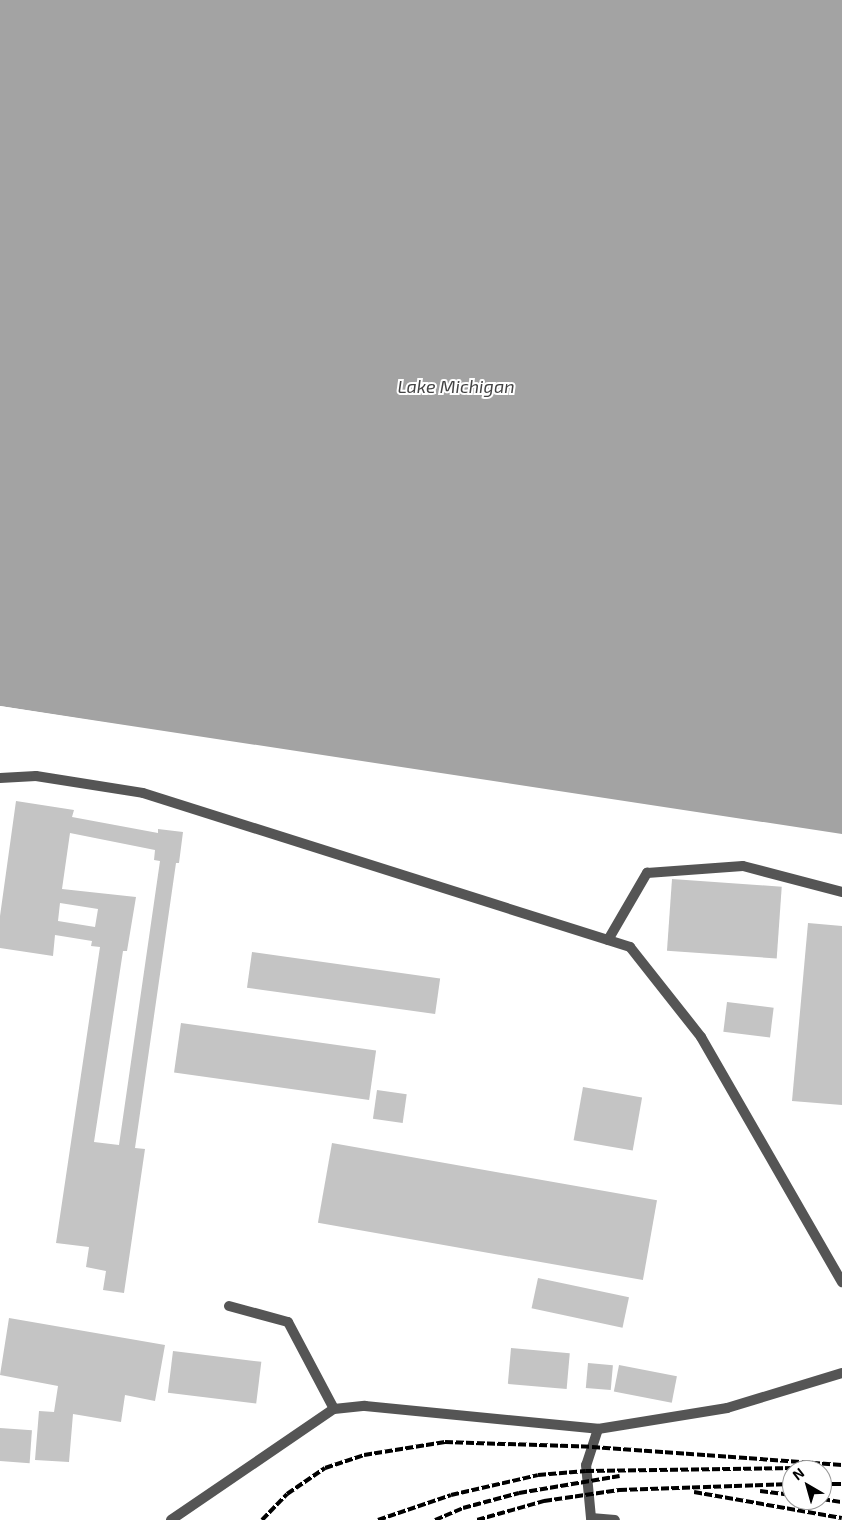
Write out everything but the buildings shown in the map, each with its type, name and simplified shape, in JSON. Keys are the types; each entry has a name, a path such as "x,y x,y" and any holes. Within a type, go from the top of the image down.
{"lane":[{"path":"0,778 36,776 143,793 630,947 701,1037 842,1282"},
{"path":"608,940 647,873 743,866 842,892"},
{"path":"230,1306 288,1322 334,1409"},
{"path":"171,1520 334,1409 365,1406 598,1429 727,1408 842,1374"},
{"path":"598,1429 586,1465 587,1519 615,1520"}],"water":[{"name":"Lake Michigan","path":"0,0 842,0 842,834 0,706"}],"pier":[{"path":"0,706 842,839 841,841 0,708"}],"railway":[{"path":"262,1520 287,1494 325,1468 364,1455 445,1442 592,1447 842,1465"},
{"path":"378,1520 451,1495 538,1475 586,1471 782,1468"},
{"path":"435,1520 463,1508 519,1493 620,1476"},
{"path":"477,1520 544,1501 619,1490 782,1484"},
{"path":"832,1484 842,1484"},
{"path":"760,1491 782,1494"},
{"path":"694,1492 842,1518"},
{"path":"832,1500 842,1502"}]}
